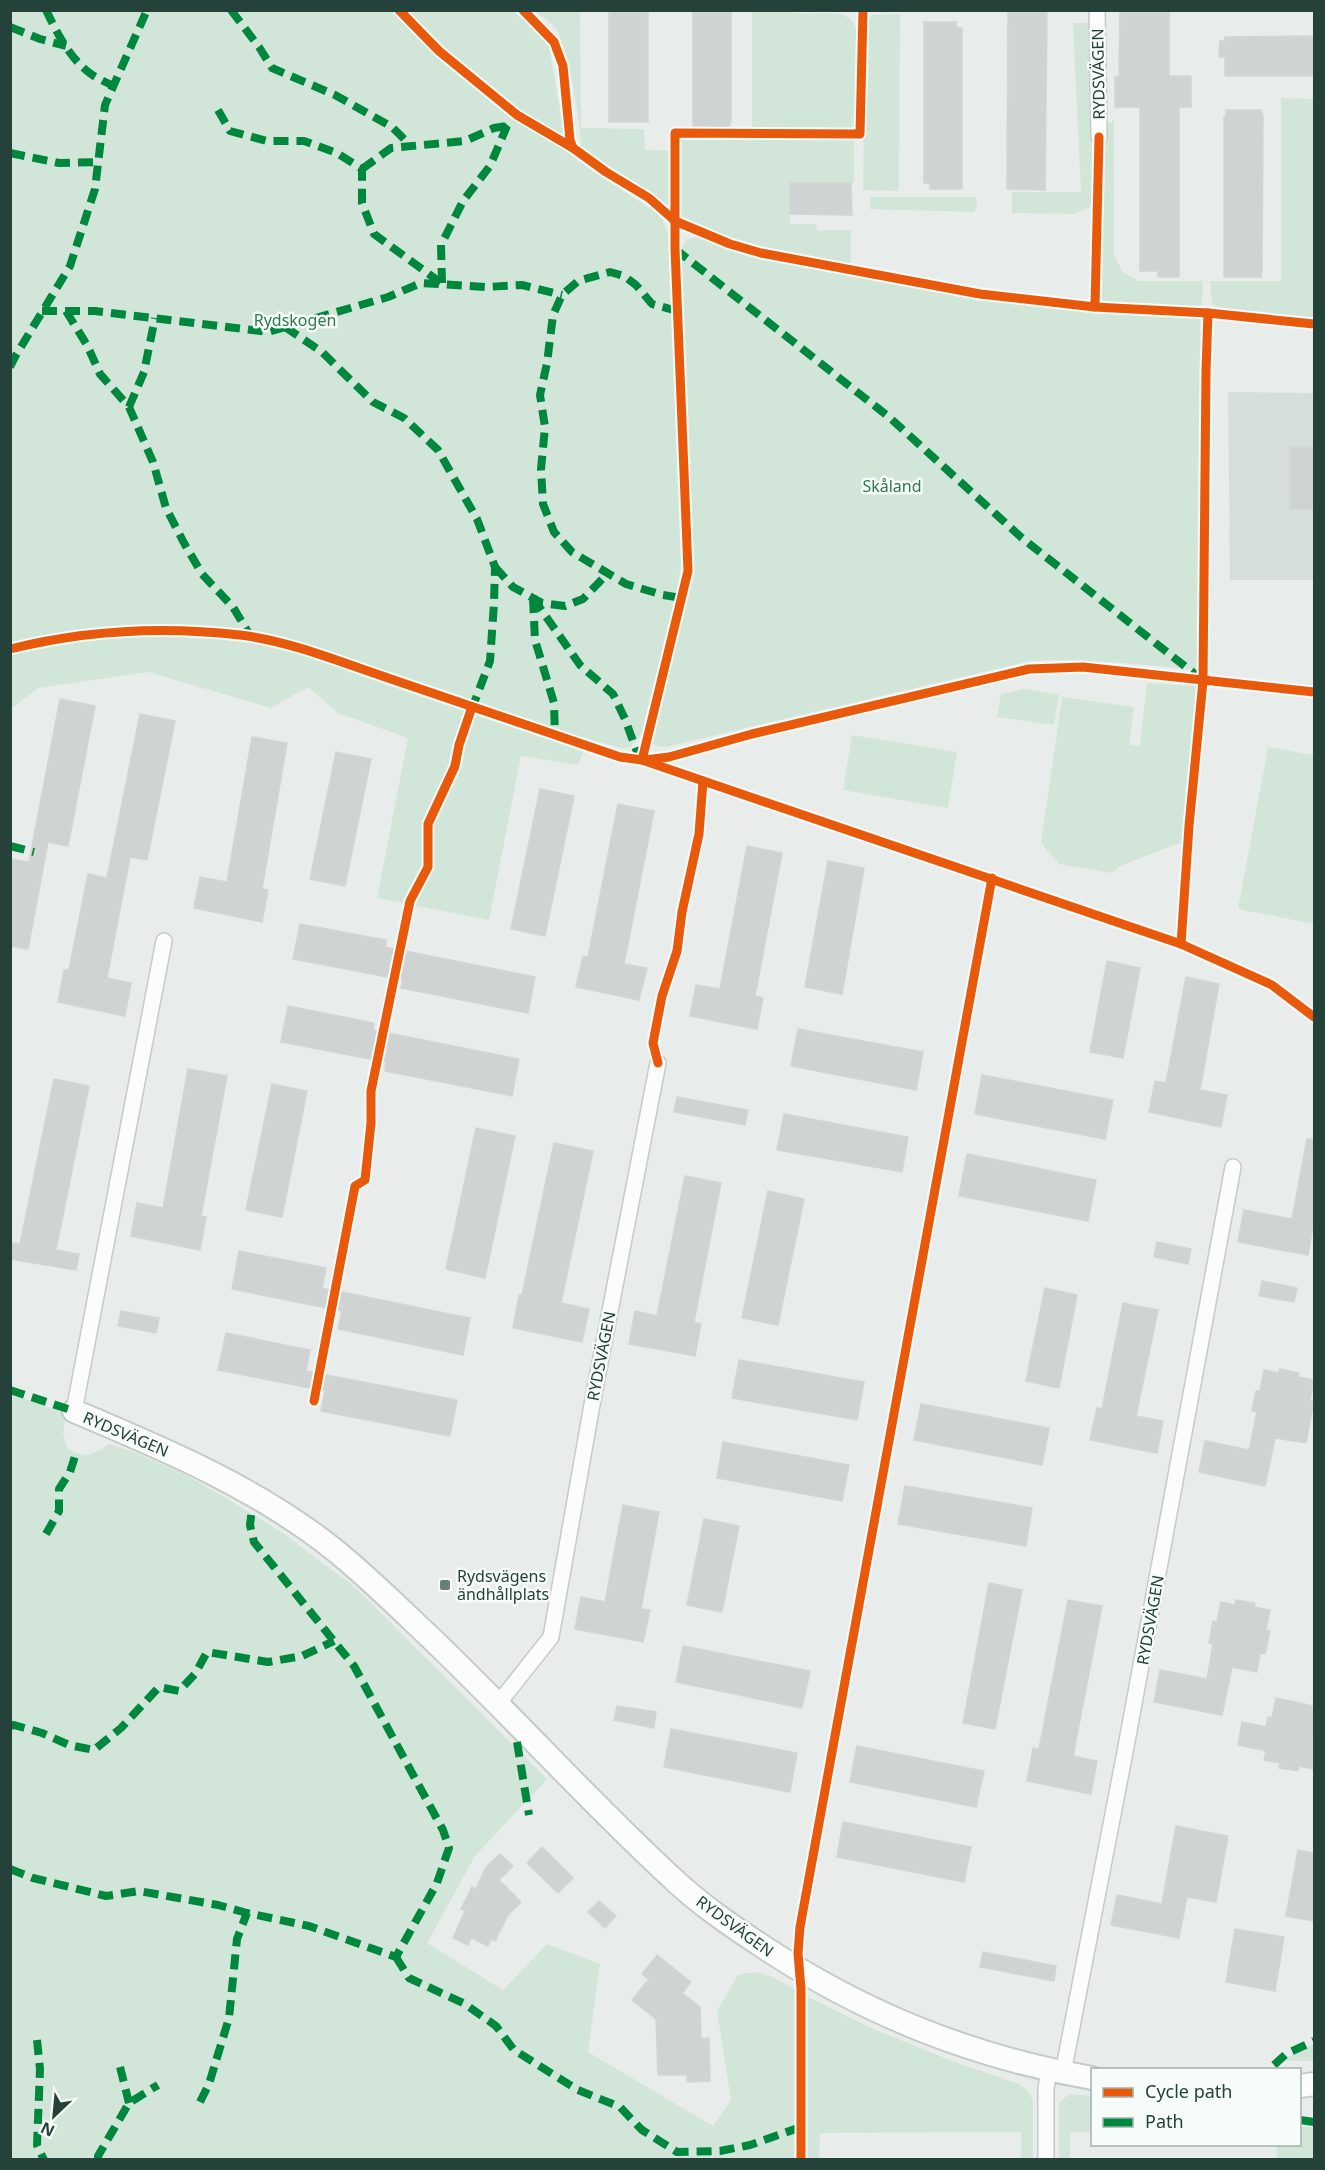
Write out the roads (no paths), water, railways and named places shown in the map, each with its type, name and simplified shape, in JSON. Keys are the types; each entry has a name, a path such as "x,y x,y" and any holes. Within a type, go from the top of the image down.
{"street":[{"name":"RYDSVÄGEN","path":"1097,10 1100,137"},
{"name":"RYDSVÄGEN","path":"164,941 74,1412 194,1464 244,1490 292,1519 331,1547 367,1577 452,1658 673,1879 737,1930 800,1971 878,2013 916,2029 972,2049 1091,2078"},
{"name":"RYDSVÄGEN","path":"498,1704 551,1636 593,1399 658,1063"},
{"name":"RYDSVÄGEN","path":"1056,2071 1128,1742 1233,1167"},
{"path":"1046,2160 1046,2088 1056,2071"}],"place":[{"name":"Rydsvägens ändhållplats","path":"445,1585"}],"park label":[{"name":"Rydskogen","path":"295,320"},
{"name":"Skåland","path":"892,486"}]}
